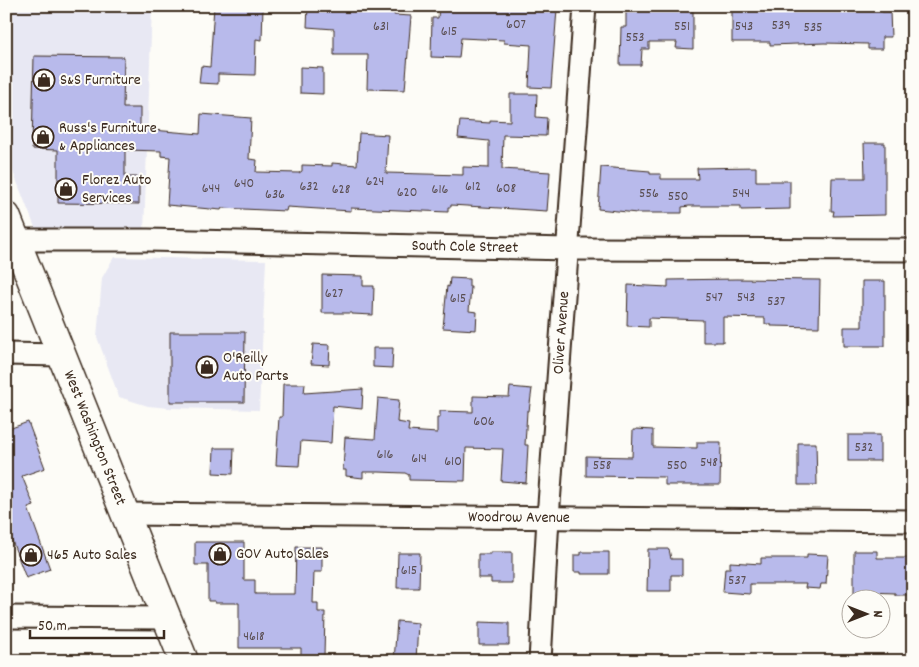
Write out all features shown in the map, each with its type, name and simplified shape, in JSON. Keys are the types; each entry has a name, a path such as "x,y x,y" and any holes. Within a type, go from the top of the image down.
{"main road":[{"name":"West Washington Street","path":"11,228 184,661"}],"street":[{"name":"Oliver Avenue","path":"540,661 548,518 585,6"},
{"name":"South Cole Street","path":"11,228 158,240 568,249 913,250"},
{"path":"6,354 62,355"},
{"name":"Woodrow Avenue","path":"125,514 913,521"},
{"path":"6,616 167,618"}],"shaded area":[{"path":"6,6 152,6 144,232 36,230 6,154"},
{"path":"114,257 266,260 259,410 169,408 148,406 119,397 97,337 102,278"}],"building":[{"path":"214,6 263,6 262,40 256,39 255,75 218,74 218,84 199,83 201,66 210,67"},
{"path":"308,6 395,6 394,15 411,16 405,90 367,89 368,55 334,55 334,29 307,27"},
{"path":"439,6 506,6 557,9 551,88 529,87 531,45 504,43 504,40 461,38 459,58 431,57 432,18 438,18"},
{"path":"673,6 691,6 691,11 693,11 693,49 676,48 677,42 649,42 649,49 642,49 641,65 620,65 621,27 626,27 626,10 673,11"},
{"path":"736,6 882,6 882,12 890,12 891,37 882,37 882,49 868,49 868,44 770,45 770,42 732,42 732,11 736,11"},
{"path":"34,56 124,57 123,108 140,108 140,129 200,134 201,114 251,118 249,159 257,160 256,172 299,173 302,171 302,165 332,166 332,163 357,165 359,133 388,135 386,173 463,175 463,167 489,168 489,141 458,138 460,121 490,123 490,120 510,121 510,94 537,94 536,117 547,118 546,136 503,135 502,169 550,172 547,211 451,205 451,207 448,207 448,212 351,208 351,211 287,207 286,211 222,208 221,210 167,205 170,157 161,156 161,151 125,150 125,177 139,177 139,204 58,203 58,150 32,149"},
{"path":"300,67 323,68 323,94 300,93"},
{"path":"864,143 885,143 885,215 833,216 834,211 831,211 832,178 865,178"},
{"path":"601,167 650,171 650,174 661,174 661,179 698,179 697,168 756,167 756,181 790,181 790,209 741,210 741,206 689,206 682,207 682,213 637,213 598,209"},
{"path":"322,275 363,276 363,286 374,286 373,315 322,313"},
{"path":"450,278 469,279 469,287 471,287 469,311 477,312 476,330 443,328 447,286 449,287"},
{"path":"668,280 820,280 819,327 771,326 771,324 765,324 765,318 723,317 723,342 703,342 703,320 649,318 649,327 627,326 628,285 668,287"},
{"path":"862,281 885,281 885,346 844,346 844,327 862,327"},
{"name":"O'Reilly Auto Parts","path":"170,332 245,332 244,402 170,402"},
{"path":"313,344 330,345 329,365 311,364"},
{"path":"373,348 393,348 392,368 373,367"},
{"path":"283,384 305,384 304,393 363,389 362,409 333,406 331,443 301,441 299,466 276,465 279,417 282,417"},
{"path":"510,387 532,389 529,411 527,411 525,445 528,445 526,483 501,481 503,449 466,448 465,481 409,480 409,475 405,473 363,472 363,478 346,476 346,470 343,470 345,437 375,439 378,398 399,400 397,422 409,424 408,431 437,433 437,417 440,417 440,411 473,412 473,396 509,397"},
{"path":"28,422 45,468 22,476 34,506 28,508 50,569 26,578 6,525 6,430"},
{"path":"633,430 653,430 653,447 697,448 697,442 721,442 720,485 665,485 665,477 586,476 586,456 632,457"},
{"path":"848,435 880,435 880,461 848,461"},
{"path":"798,443 816,443 817,485 798,485"},
{"path":"214,448 234,448 233,474 213,473"},
{"path":"195,542 244,542 244,580 255,580 255,594 295,594 296,547 322,547 322,572 314,572 313,603 318,603 318,612 325,612 324,656 301,656 301,648 239,648 239,603 215,603 215,601 208,601 208,565 195,565"},
{"path":"648,549 669,549 671,559 682,559 682,575 671,575 671,591 647,591"},
{"path":"854,551 877,551 877,558 911,558 911,595 895,595 892,590 854,590"},
{"path":"491,552 512,552 512,583 491,583 491,578 478,578 478,554 491,554"},
{"path":"581,552 609,552 609,574 581,574 581,572 574,572 574,555 581,555"},
{"path":"398,553 420,553 419,588 397,588"},
{"path":"807,554 828,555 826,584 821,584 820,589 805,588 806,584 750,584 750,594 723,592 725,568 730,568 730,562 761,564 761,558 807,558"},
{"path":"397,621 418,623 416,661 394,661"},
{"path":"479,622 509,623 509,645 479,645"}],"place":[{"name":"S&S Furniture","path":"44,80"},
{"name":"Russ's Furniture & Appliances","path":"43,137"},
{"name":"Florez Auto Services","path":"66,189"},
{"name":"O'Reilly Auto Parts","path":"207,367"},
{"name":"GOV Auto Sales","path":"220,554"},
{"name":"465 Auto Sales","path":"31,555"}]}
